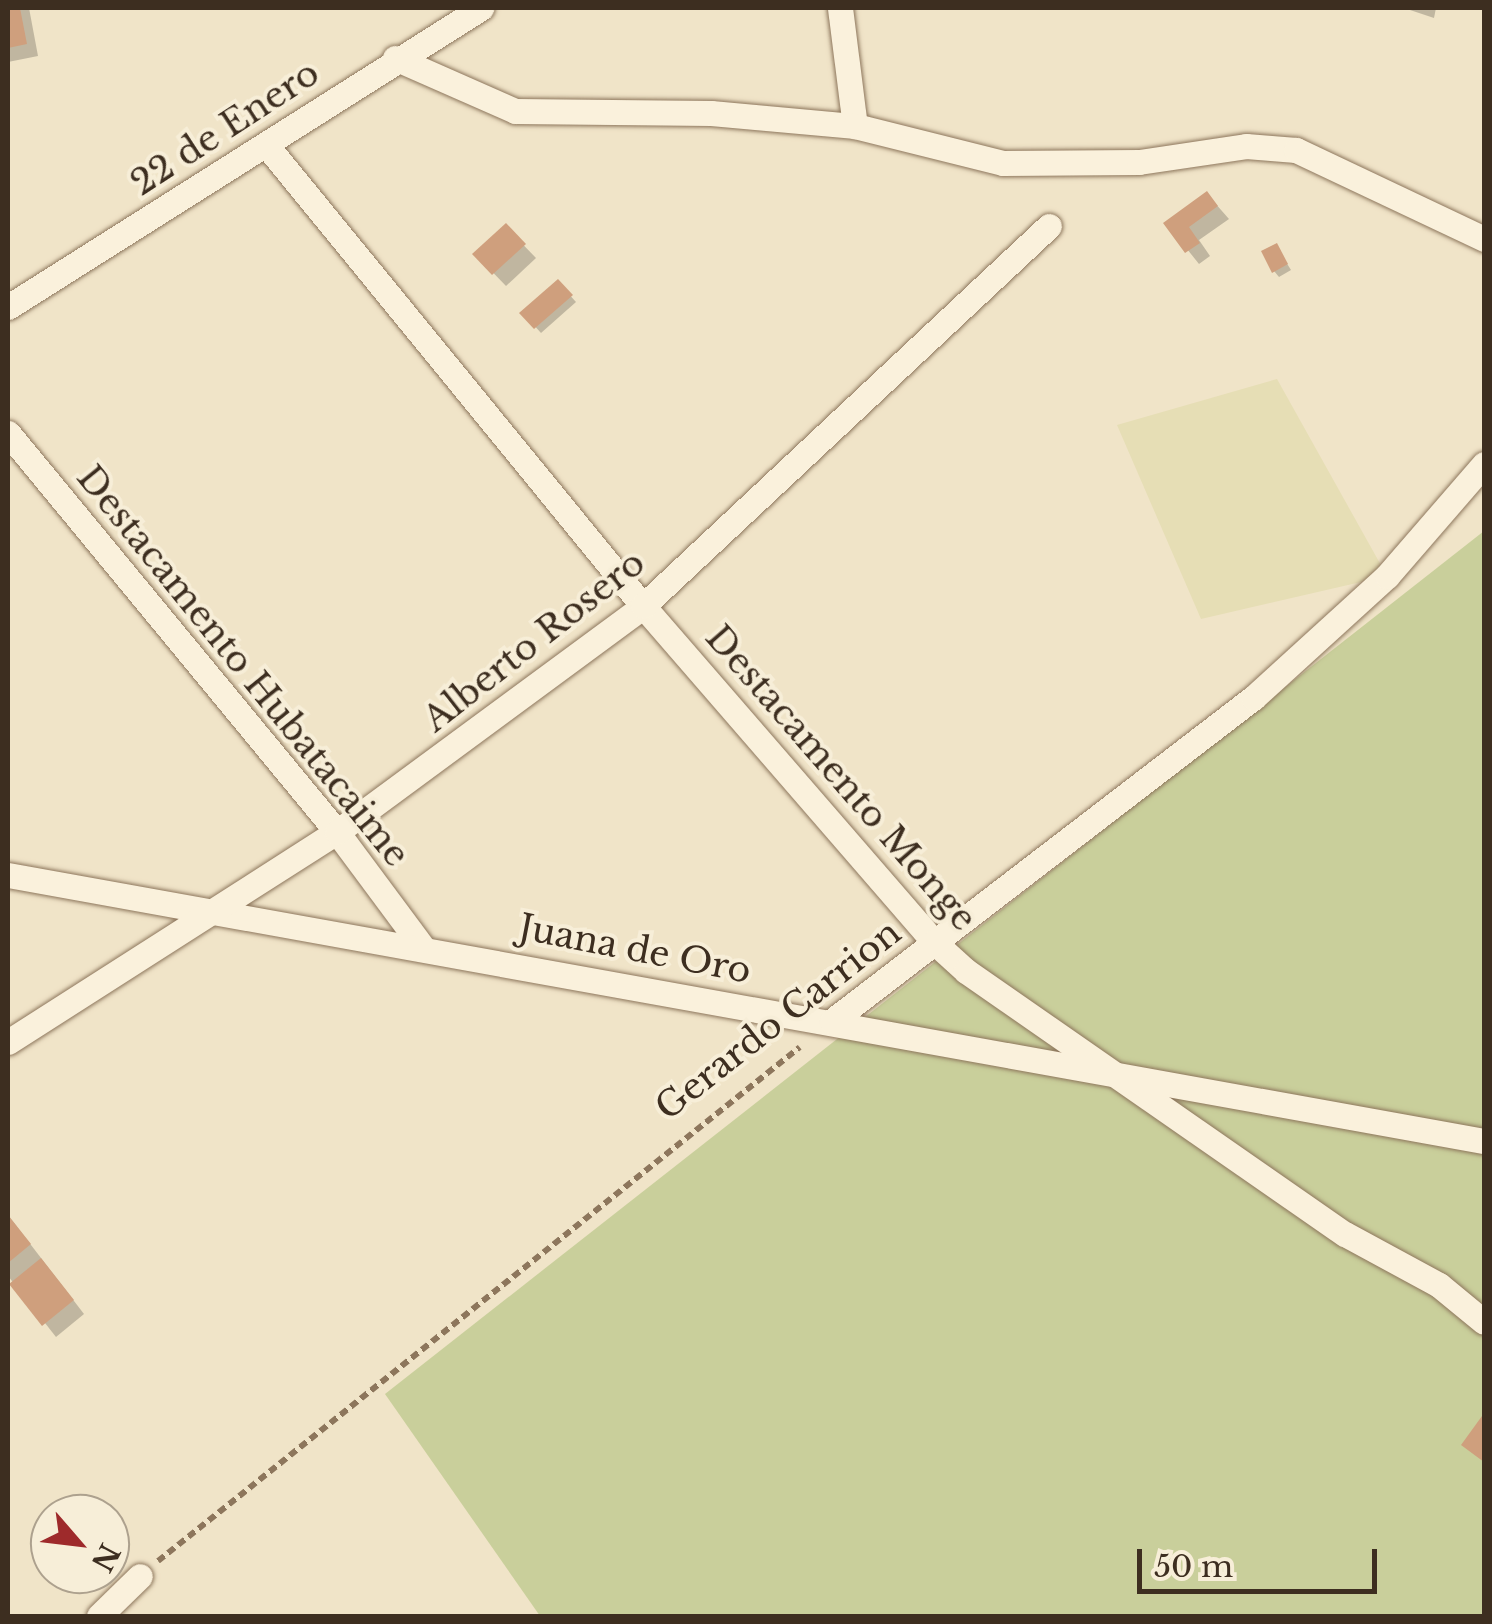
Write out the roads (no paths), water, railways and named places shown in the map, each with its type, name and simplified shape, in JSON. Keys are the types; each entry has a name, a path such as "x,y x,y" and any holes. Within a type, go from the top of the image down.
{"street":[{"name":"22 de Enero","path":"8,307 268,146 395,58 481,8"},
{"path":"840,8 855,126"},
{"path":"395,58 515,111 712,112 855,126 1003,163 1139,162 1246,146 1296,150 1484,239"},
{"name":"Destacamento Monge","path":"268,146 643,606 934,942 1110,1071 1484,1322"},
{"name":"Alberto Rosero","path":"8,1042 337,832 643,606 1048,226"},
{"name":"Destacamento Hubatacaime","path":"8,434 337,832 421,945"},
{"name":"Gerardo Carrion","path":"832,1021 1254,698 1387,576 1484,464"},
{"name":"Juana de Oro","path":"8,875 208,914 421,945 1484,1141"},
{"path":"99,1616 140,1576"}]}
